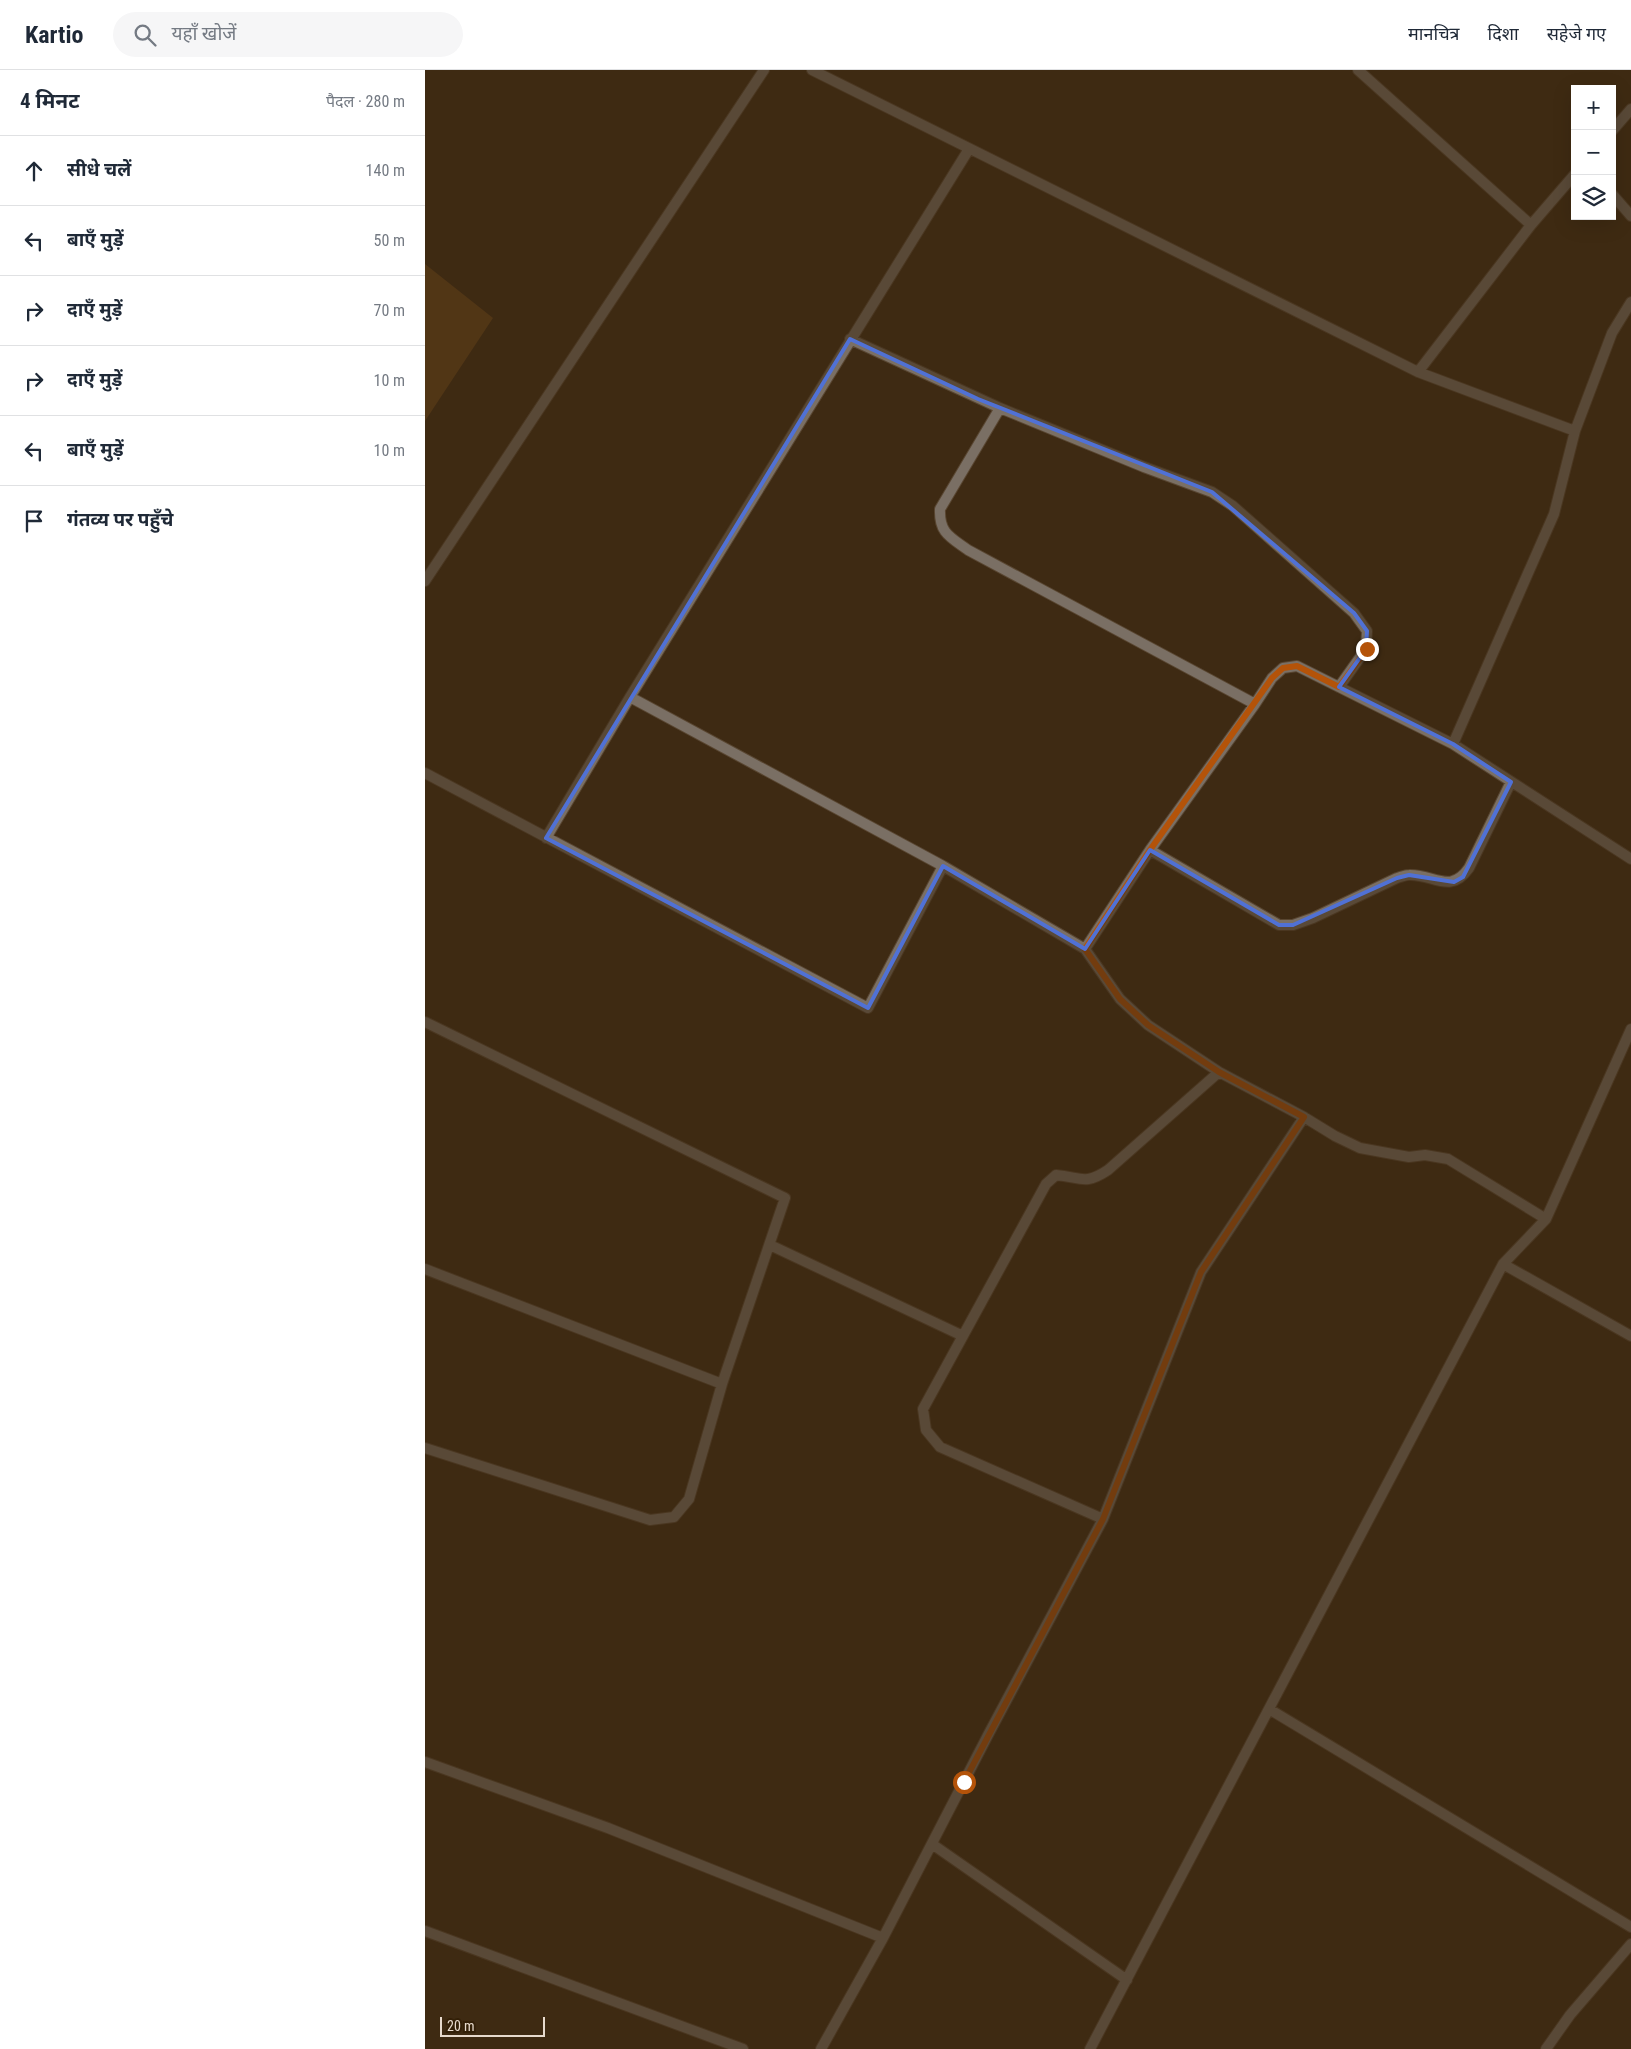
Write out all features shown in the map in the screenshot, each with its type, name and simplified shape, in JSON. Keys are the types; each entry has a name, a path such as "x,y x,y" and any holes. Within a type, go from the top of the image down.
{"street":[{"path":"425,581 764,70"},
{"path":"813,70 1418,372 1575,431"},
{"path":"1358,70 1531,225"},
{"path":"1613,130 1631,110"},
{"path":"546,838 630,697 969,149"},
{"path":"1418,372 1531,225 1574,175"},
{"path":"1616,199 1631,216"},
{"path":"1453,744 1554,514 1575,431 1611,334 1631,302"},
{"path":"850,339 1001,408 1144,467 1212,492 1233,506 1355,613 1367,631 1367,649 1339,687"},
{"path":"1001,408 940,509 939,522 947,535 968,550 1255,704"},
{"path":"1085,949 1150,850 1272,678 1283,668 1297,666 1453,744 1631,859"},
{"path":"630,697 943,866 1085,949 1120,999 1148,1025 1219,1072 1304,1117 1335,1136 1361,1148 1409,1156 1425,1155 1448,1159 1546,1219"},
{"path":"425,773 868,1008 943,866"},
{"path":"1150,850 1279,925 1293,924 1313,918 1397,878 1409,875 1453,882 1463,877 1511,782"},
{"path":"425,1022 785,1198 722,1384 689,1499 674,1517 650,1520 425,1448"},
{"path":"1091,2049 1503,1264 1546,1219 1631,1029"},
{"path":"1103,1519 940,1447 926,1430 923,1409 1046,1184 1056,1175 1083,1180 1095,1179 1108,1170 1219,1072"},
{"path":"821,2049 883,1938 1103,1519 1201,1272 1304,1117"},
{"path":"770,1245 963,1336"},
{"path":"1503,1264 1631,1336"},
{"path":"425,1269 722,1384"},
{"path":"1269,1708 1631,1926"},
{"path":"425,1762 608,1828 883,1938"},
{"path":"932,1844 1127,1980"},
{"path":"425,1931 743,2049"},
{"path":"1546,2049 1570,2015 1631,1944"}],"highlighted area":[{"path":"850,339 978,399 1212,492 1354,613 1367,631 1366,649 1339,687 1453,744 1511,782 1463,877 1454,882 1409,875 1397,878 1293,925 1279,925 1150,850 1085,949 943,866 868,1008 546,838"}],"shaded area":[{"path":"425,264 493,318 425,421"}],"route":[{"path":"964,1782 1103,1519 1201,1272 1304,1117 1219,1072 1148,1025 1120,999 1085,949 1150,850 1272,678 1283,668 1297,666 1339,687 1367,649"}]}
